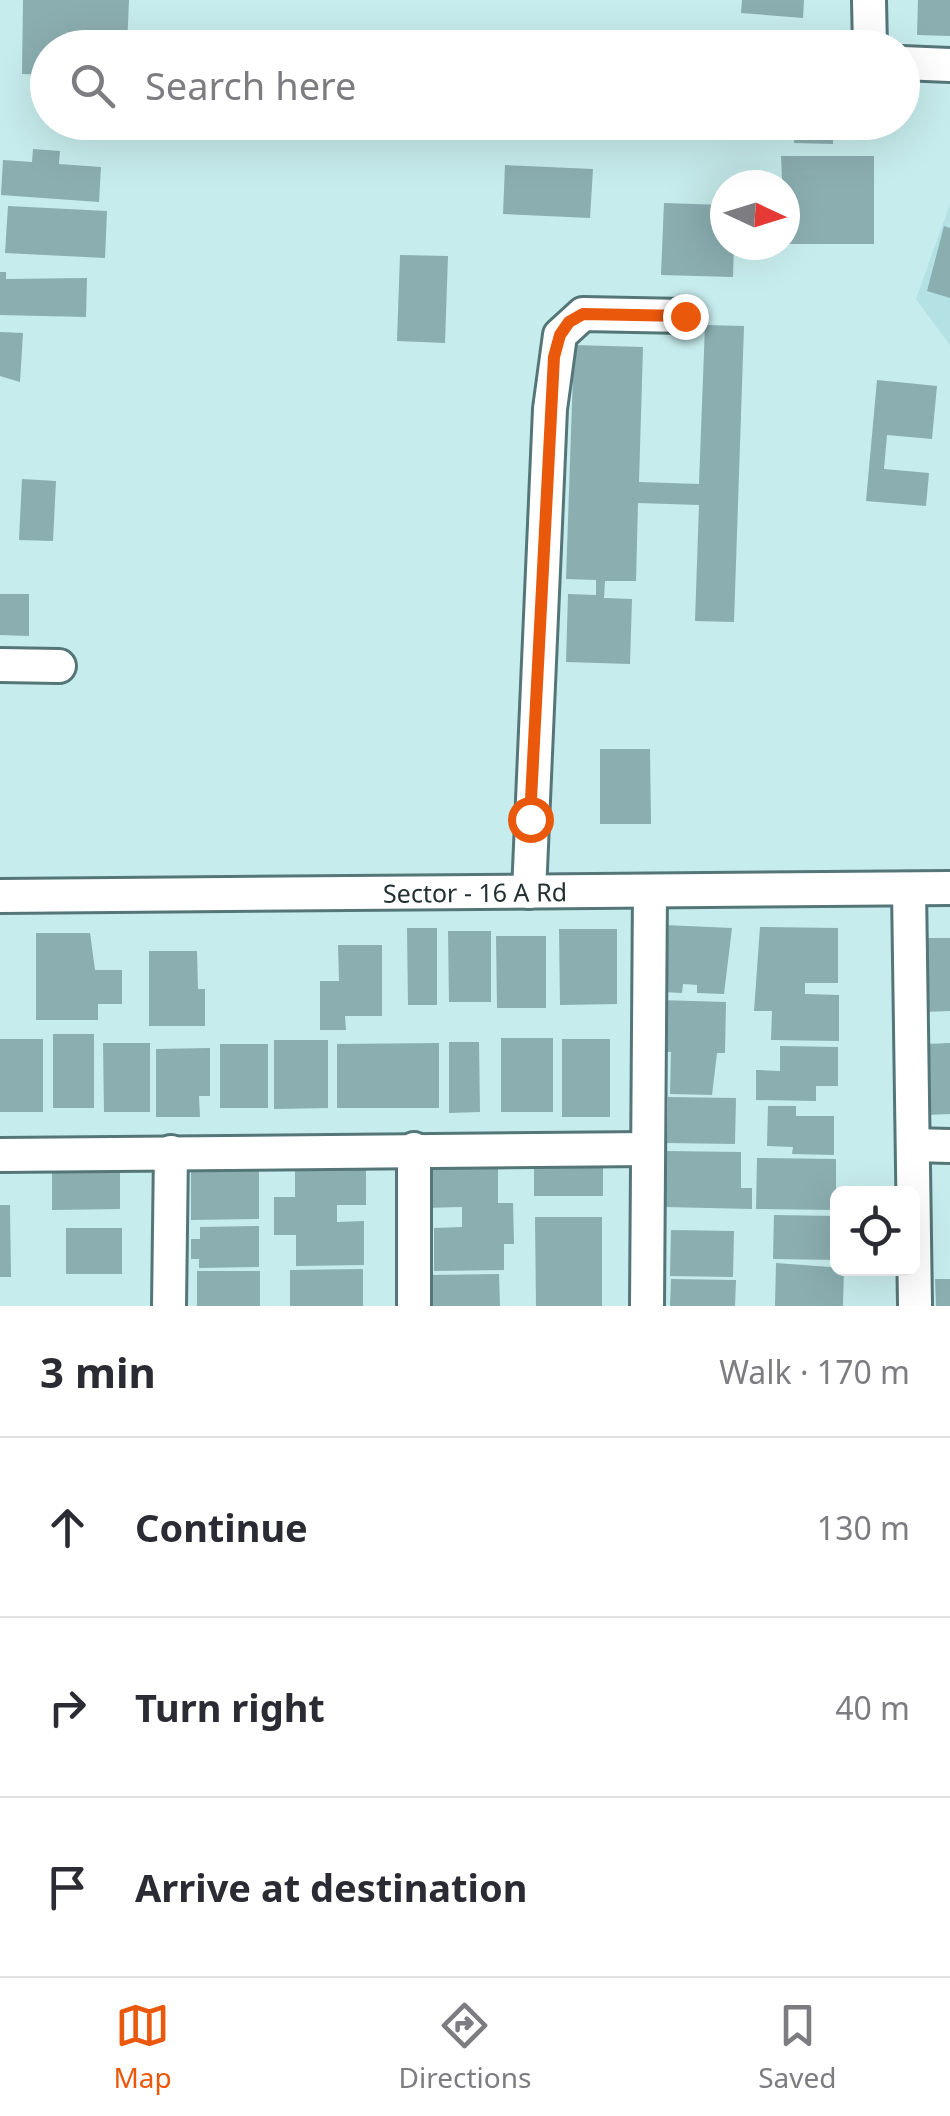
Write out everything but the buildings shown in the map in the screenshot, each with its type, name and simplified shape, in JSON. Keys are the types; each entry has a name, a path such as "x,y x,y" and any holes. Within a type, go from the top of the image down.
{"street":[{"path":"870,0 870,30"},
{"path":"920,63 950,64"},
{"path":"529,892 550,409 560,335 569,322 583,314 685,316"},
{"path":"0,665 58,666"},
{"name":"Sector - 16 A Rd","path":"0,896 950,888"},
{"path":"908,889 915,1306"},
{"path":"647,1306 650,891"},
{"path":"914,1146 950,1146"},
{"path":"414,1149 414,1306"},
{"path":"0,1155 648,1150"},
{"path":"170,1306 171,1152"}],"shaded area":[{"path":"950,204 950,345 916,299"}],"route":[{"path":"530,819 550,409 560,335 569,322 583,314 685,316"}]}
